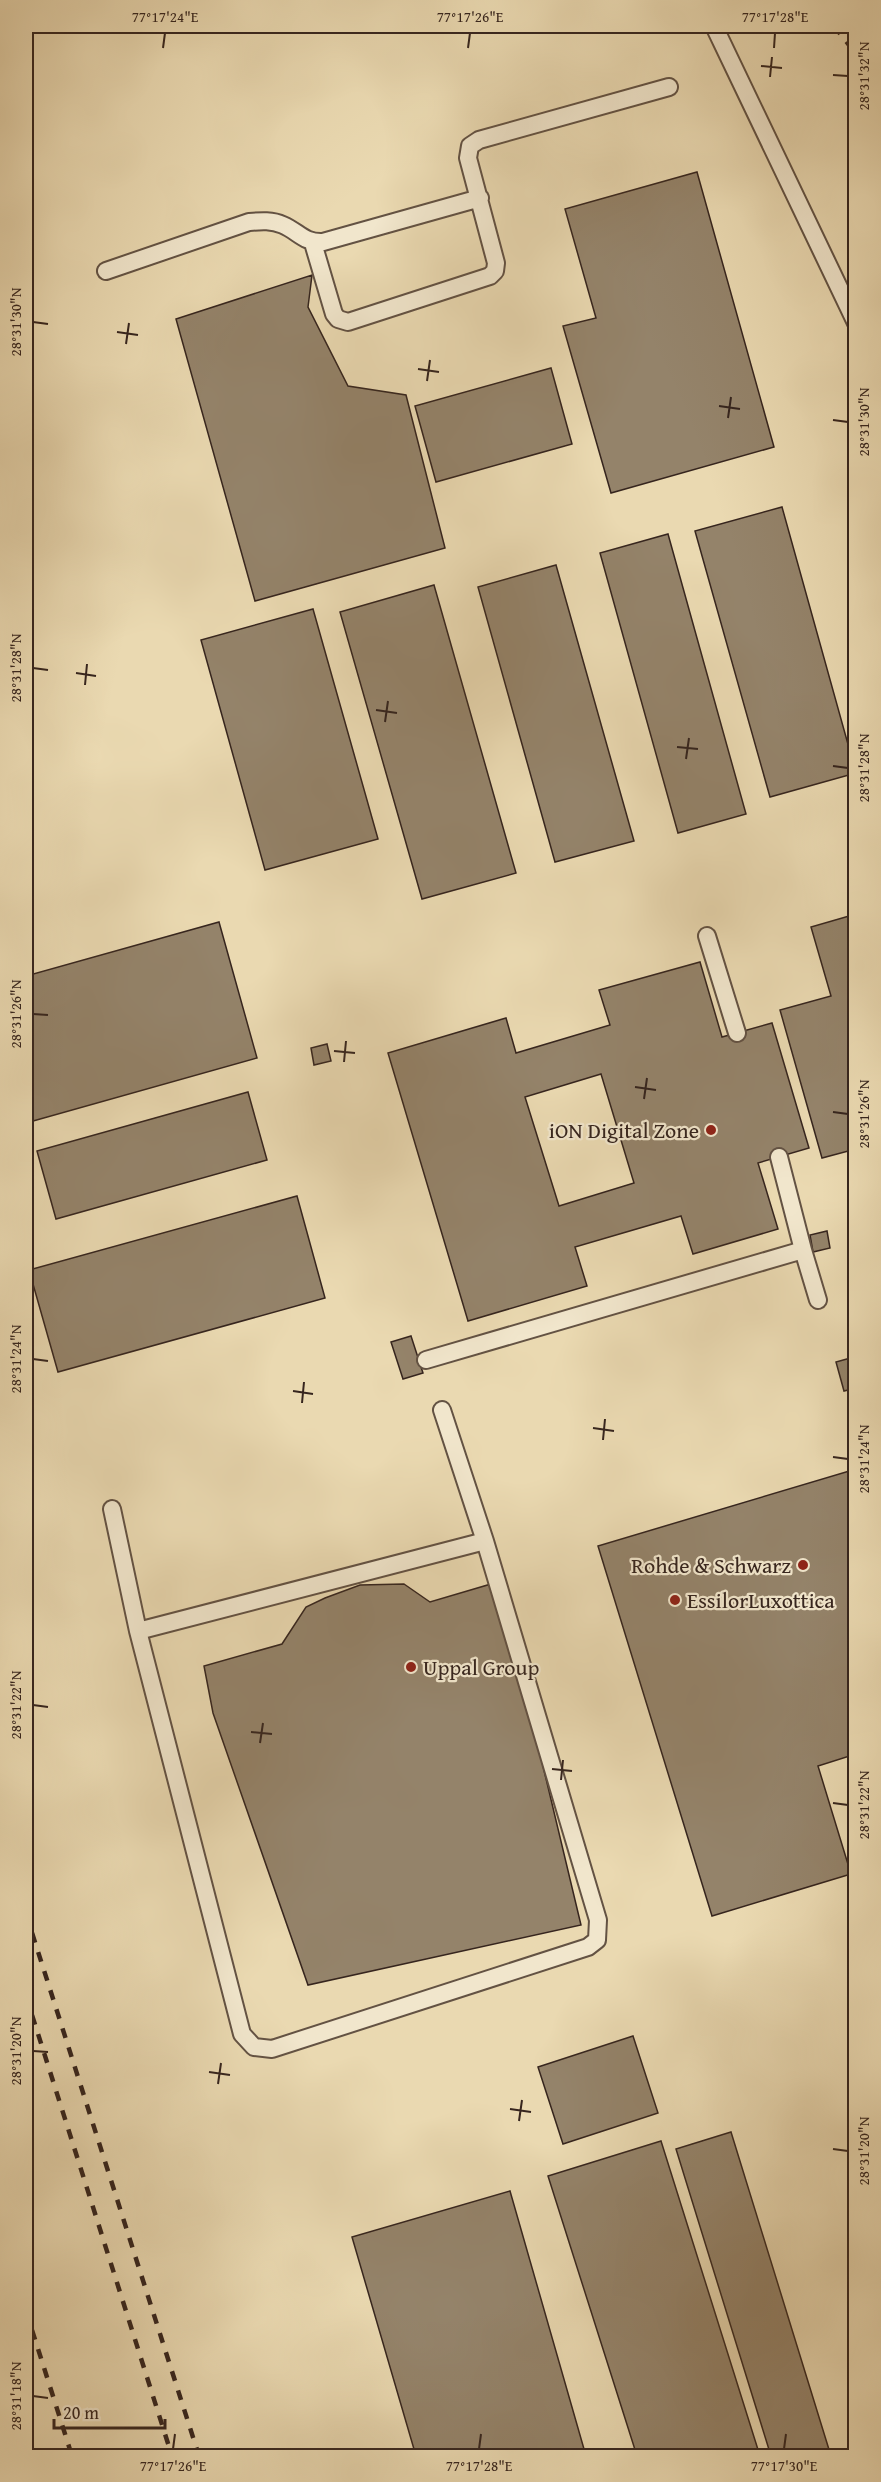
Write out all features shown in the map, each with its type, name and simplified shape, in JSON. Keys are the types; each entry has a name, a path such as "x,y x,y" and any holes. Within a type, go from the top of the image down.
{"lane":[{"path":"714,26 855,323"},
{"path":"313,243 334,314 338,319 348,322 490,276 495,271 496,263 468,158 470,146 478,140 669,87"},
{"path":"106,271 249,222 266,221 283,225 305,240 313,243 323,242 480,198"},
{"path":"707,936 737,1033"},
{"path":"778,1157 818,1300"},
{"path":"426,1360 803,1250"},
{"path":"112,1509 138,1631 242,2034 254,2047 272,2049 588,1947 597,1940 598,1920 484,1541 442,1410"},
{"path":"138,1631 484,1541"}],"building":[{"path":"697,172 774,447 611,493 563,326 596,318 565,209"},
{"path":"312,275 308,307 348,386 406,395 445,548 255,601 176,319"},
{"path":"551,368 572,444 436,482 415,406"},
{"path":"782,507 856,773 770,797 695,531"},
{"path":"668,534 746,814 678,833 600,553"},
{"path":"556,565 634,841 555,862 478,587"},
{"path":"434,585 516,873 422,899 340,612"},
{"path":"313,609 378,839 265,870 201,640"},
{"path":"856,914 856,1149 822,1158 780,1010 831,996 811,927"},
{"path":"219,922 257,1058 26,1123 26,976"},
{"name":"iON Digital Zone","path":"700,962 722,1037 772,1023 809,1148 758,1163 778,1229 693,1254 681,1216 575,1247 587,1286 468,1321 388,1053 506,1018 516,1053 610,1025 599,990","holes":["601,1074 634,1183 559,1206 525,1097"]},
{"path":"327,1044 331,1061 314,1065 311,1048"},
{"path":"248,1092 267,1160 56,1219 37,1151"},
{"path":"297,1196 325,1298 58,1372 29,1270"},
{"path":"827,1231 830,1248 813,1252 810,1235"},
{"path":"411,1336 423,1373 403,1379 391,1342"},
{"path":"854,1357 856,1388 844,1391 836,1362"},
{"path":"856,1469 856,1754 818,1766 851,1874 712,1916 598,1546"},
{"path":"404,1584 430,1602 491,1584 510,1628 581,1925 308,1985 213,1713 204,1666 282,1644 306,1607 325,1598 360,1585"},
{"path":"633,2036 658,2113 563,2144 538,2067"},
{"path":"731,2132 831,2456 771,2456 676,2149"},
{"path":"661,2141 760,2456 637,2456 548,2176"},
{"path":"510,2191 586,2456 416,2456 352,2237"}],"railway":[{"path":"834,26 856,54"},
{"path":"26,1914 199,2456"},
{"path":"26,1996 172,2456"},
{"path":"26,2311 72,2456"}],"place":[{"name":"iON Digital Zone","path":"711,1130"},
{"name":"Rohde & Schwarz","path":"803,1565"},
{"name":"EssilorLuxottica","path":"675,1600"},
{"name":"Uppal Group","path":"411,1667"}]}
